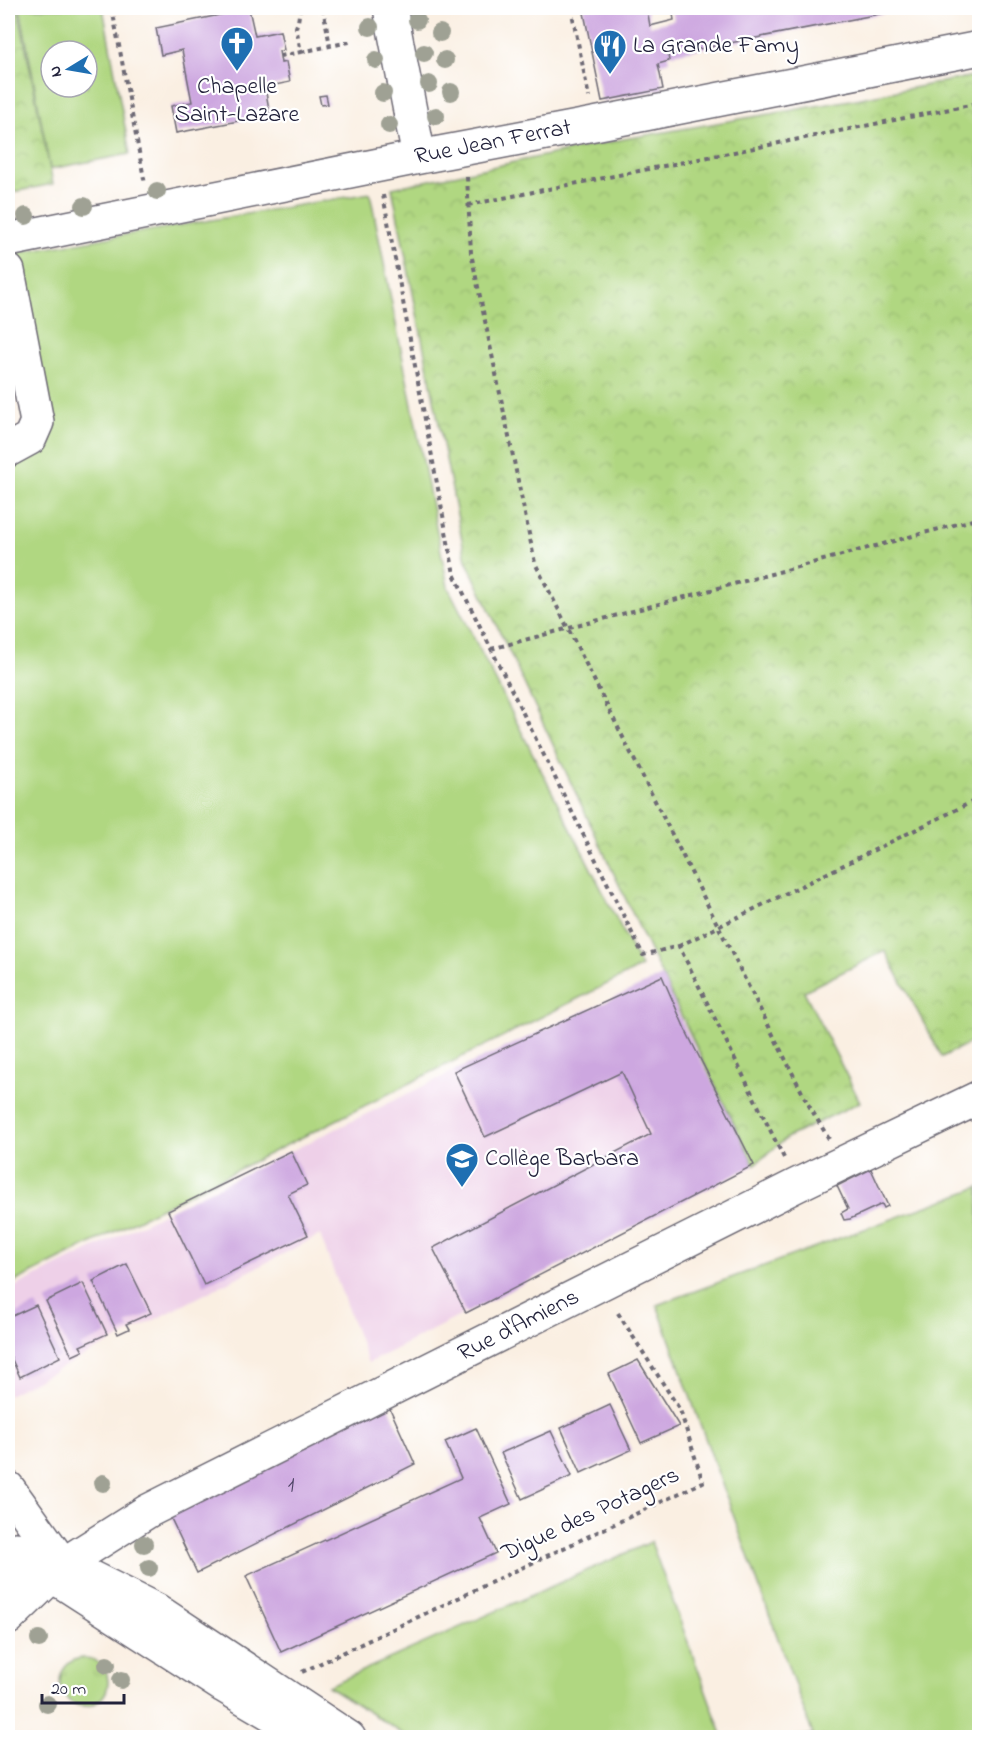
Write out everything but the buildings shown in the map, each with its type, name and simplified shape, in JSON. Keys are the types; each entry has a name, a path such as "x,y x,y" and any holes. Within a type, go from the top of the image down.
{"street":[{"path":"390,8 419,157"},
{"name":"Rue Jean Ferrat","path":"8,240 377,165 980,48"},
{"path":"8,271 37,422 30,438 8,450"},
{"name":"Rue d'Amiens","path":"8,1618 147,1511 797,1185 980,1097"},
{"path":"8,1488 47,1587 312,1737"},
{"path":"8,1552 16,1549 47,1587 284,1737"},
{"path":"47,1587 156,1610 349,1737"}],"path":[{"path":"112,8 150,212"},
{"path":"300,8 296,27 301,52"},
{"path":"323,8 330,46"},
{"path":"571,8 594,124"},
{"path":"280,56 354,41"},
{"path":"468,205 980,103"},
{"path":"465,148 471,253 535,563 808,1104 844,1162"},
{"path":"377,165 454,574 643,955 679,946 980,798"},
{"path":"491,649 980,518"},
{"path":"679,946 797,1185"},
{"name":"Digue des Potagers","path":"272,1686 703,1482 680,1410 601,1285"}],"shaded area":[{"name":"Collège Barbara","path":"685,1029 754,1165 368,1363 320,1235 8,1395 8,1290 454,1071"}],"green space":[{"path":"8,8 18,8 53,184 8,193"},
{"path":"20,8 103,8 130,154 50,169"},
{"path":"979,75 979,1038 942,1057 885,951 804,991 860,1102 788,1137 754,1165 662,976 466,560 392,188 624,139 851,100"},
{"path":"370,193 448,587 641,967 8,1285 8,453 47,429 18,253"},
{"path":"979,1187 979,1737 791,1737 813,1735 657,1305"},
{"path":"651,1542 723,1737 408,1737 328,1686"},
{"path":"79,1658 89,1658 101,1665 108,1677 108,1687 101,1699 89,1706 79,1706 64,1695 60,1687 60,1677 71,1662"}],"place":[{"name":"Chapelle Saint-Lazare","path":"237,72"},
{"name":"La Grande Famy","path":"610,75"},
{"name":"Collège Barbara","path":"462,1188"}]}
